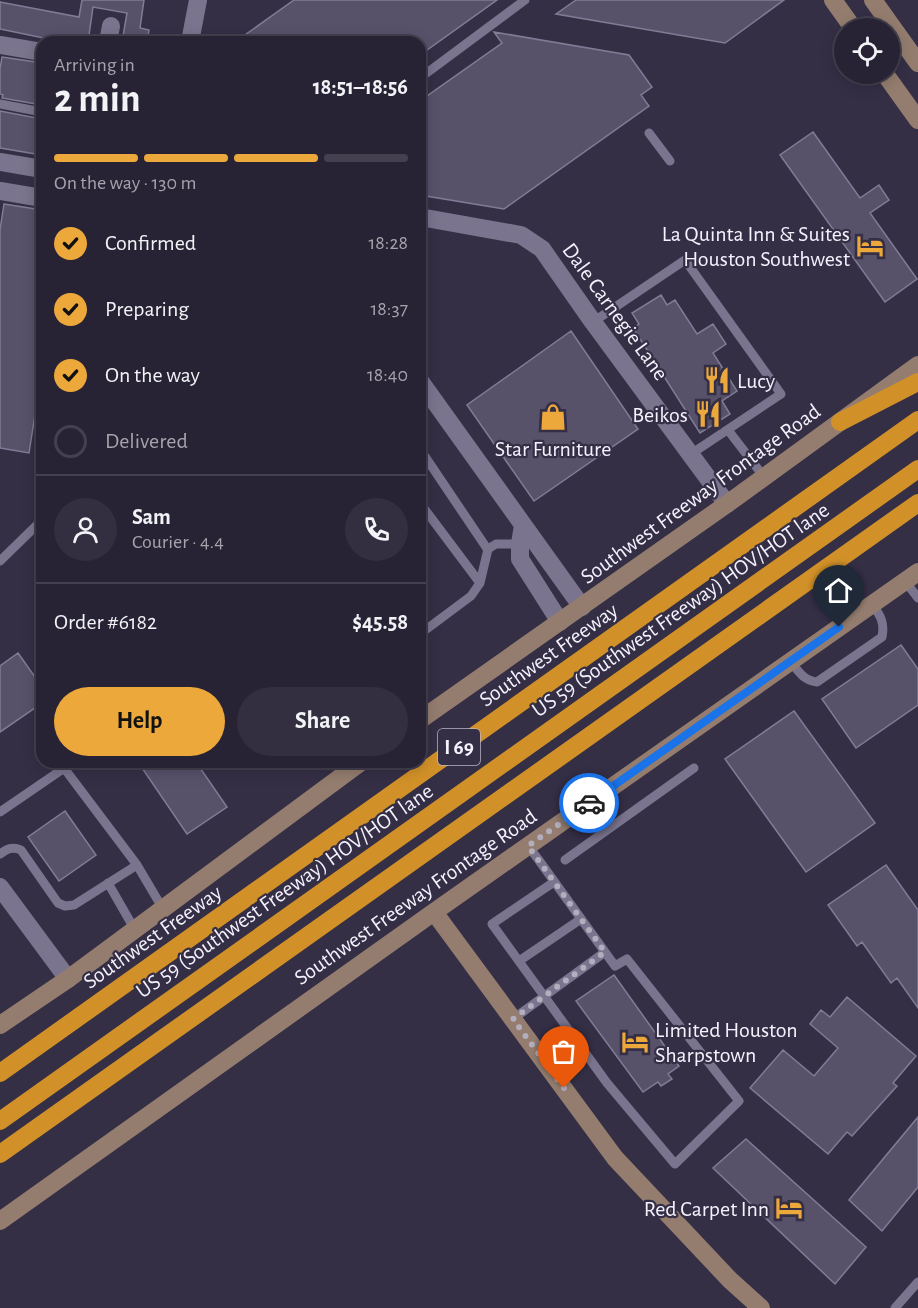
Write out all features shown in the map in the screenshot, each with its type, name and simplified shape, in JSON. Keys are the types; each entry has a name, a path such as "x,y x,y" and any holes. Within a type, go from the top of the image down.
{"highway":[{"path":"840,422 918,382"},
{"name":"Southwest Freeway","path":"0,1073 918,420"},
{"name":"US 59 (Southwest Freeway) HOV/HOT lane","path":"0,1121 918,469"},
{"path":"0,1155 918,503"}],"main road":[{"path":"833,0 846,18"},
{"path":"873,0 918,63"},
{"path":"892,84 918,120"},
{"name":"Southwest Freeway Frontage Road","path":"426,716 727,504 918,365"},
{"name":"Southwest Freeway Frontage Road","path":"0,1221 912,576"},
{"path":"0,1025 68,979 353,768"},
{"path":"434,912 615,1158 730,1280 761,1308"}],"street":[{"path":"191,36 198,0"},
{"path":"0,45 36,51"},
{"path":"0,162 36,168"},
{"path":"0,191 36,197"},
{"name":"Dale Carnegie Lane","path":"426,218 520,235 542,249 727,504"},
{"path":"426,389 582,607"},
{"path":"523,525 520,559 560,622"},
{"path":"0,887 68,979"}],"lane":[{"path":"426,74 525,0"},
{"path":"0,104 36,111"},
{"path":"649,134 670,161"},
{"path":"593,322 685,260 781,394 691,454"},
{"path":"728,429 764,477"},
{"path":"426,458 488,550"},
{"path":"426,511 480,584"},
{"path":"0,561 36,525"},
{"path":"426,630 471,596 480,584 488,550 496,544 520,544"},
{"path":"912,576 918,598"},
{"path":"790,662 803,678 818,682 882,637 883,618 872,604"},
{"path":"0,812 64,768 137,865 163,909"},
{"path":"565,860 694,768"},
{"path":"528,846 615,966 627,959 739,1101 675,1164 607,1083 492,924 554,882"},
{"path":"0,854 8,848 21,850 58,903 65,906 74,905 137,865"},
{"path":"108,883 135,930"},
{"path":"519,961 581,919"},
{"path":"513,1019 605,952"},
{"path":"895,1308 918,1282"}],"building":[{"path":"82,0 144,0 140,28 149,30 148,36 123,36 127,13 93,7 89,36 36,36 0,29 0,2 79,17"},
{"path":"294,0 497,0 426,51 426,36 243,36"},
{"path":"576,0 784,0 725,43 556,14"},
{"path":"494,32 629,55 652,87 641,95 649,106 504,209 426,196 426,97 502,43"},
{"path":"2,57 36,62 36,104 2,98 0,69"},
{"path":"0,111 36,118 36,154 0,148"},
{"name":"La Quinta Inn & Suites Houston Southwest","path":"813,132 860,198 879,185 889,200 870,213 917,279 885,302 780,155"},
{"path":"4,204 36,209 36,408 29,453 0,448 0,230"},
{"path":"661,295 667,305 675,300 697,334 713,324 726,344 713,353 737,391 722,401 730,414 700,433 633,328 639,324 632,313"},
{"name":"Star Furniture","path":"571,331 638,429 534,501 467,405"},
{"path":"901,645 918,669 918,705 856,748 822,699"},
{"path":"18,653 36,678 36,707 0,732 0,666"},
{"path":"794,711 875,823 806,872 725,759"},
{"path":"142,768 200,768 227,807 187,834"},
{"path":"65,811 96,855 59,881 28,837"},
{"path":"886,865 918,910 918,1008 897,978 891,983 862,942 857,946 828,905"},
{"path":"614,975 679,1066 668,1074 672,1079 661,1086 658,1082 643,1092 576,1001"},
{"path":"847,997 916,1056 893,1083 897,1086 852,1136 847,1132 828,1154 750,1088 783,1050 814,1076 838,1048 810,1024 821,1010 830,1017"},
{"path":"918,1117 918,1187 882,1231 849,1200"},
{"name":"Red Carpet Inn","path":"746,1139 866,1247 835,1284 713,1168"}],"way so far":[{"path":"564,1088 513,1019 605,952 528,846 589,803"}],"place":[{"name":"La Quinta Inn & Suites Houston Southwest","path":"870,246"},
{"name":"Lucy","path":"717,380"},
{"name":"Beikos","path":"708,414"},
{"name":"Star Furniture","path":"553,417"},
{"name":"Limited Houston Sharpstown","path":"635,1042"},
{"name":"Red Carpet Inn","path":"789,1208"}],"route":[{"path":"589,803 839,627"}]}
